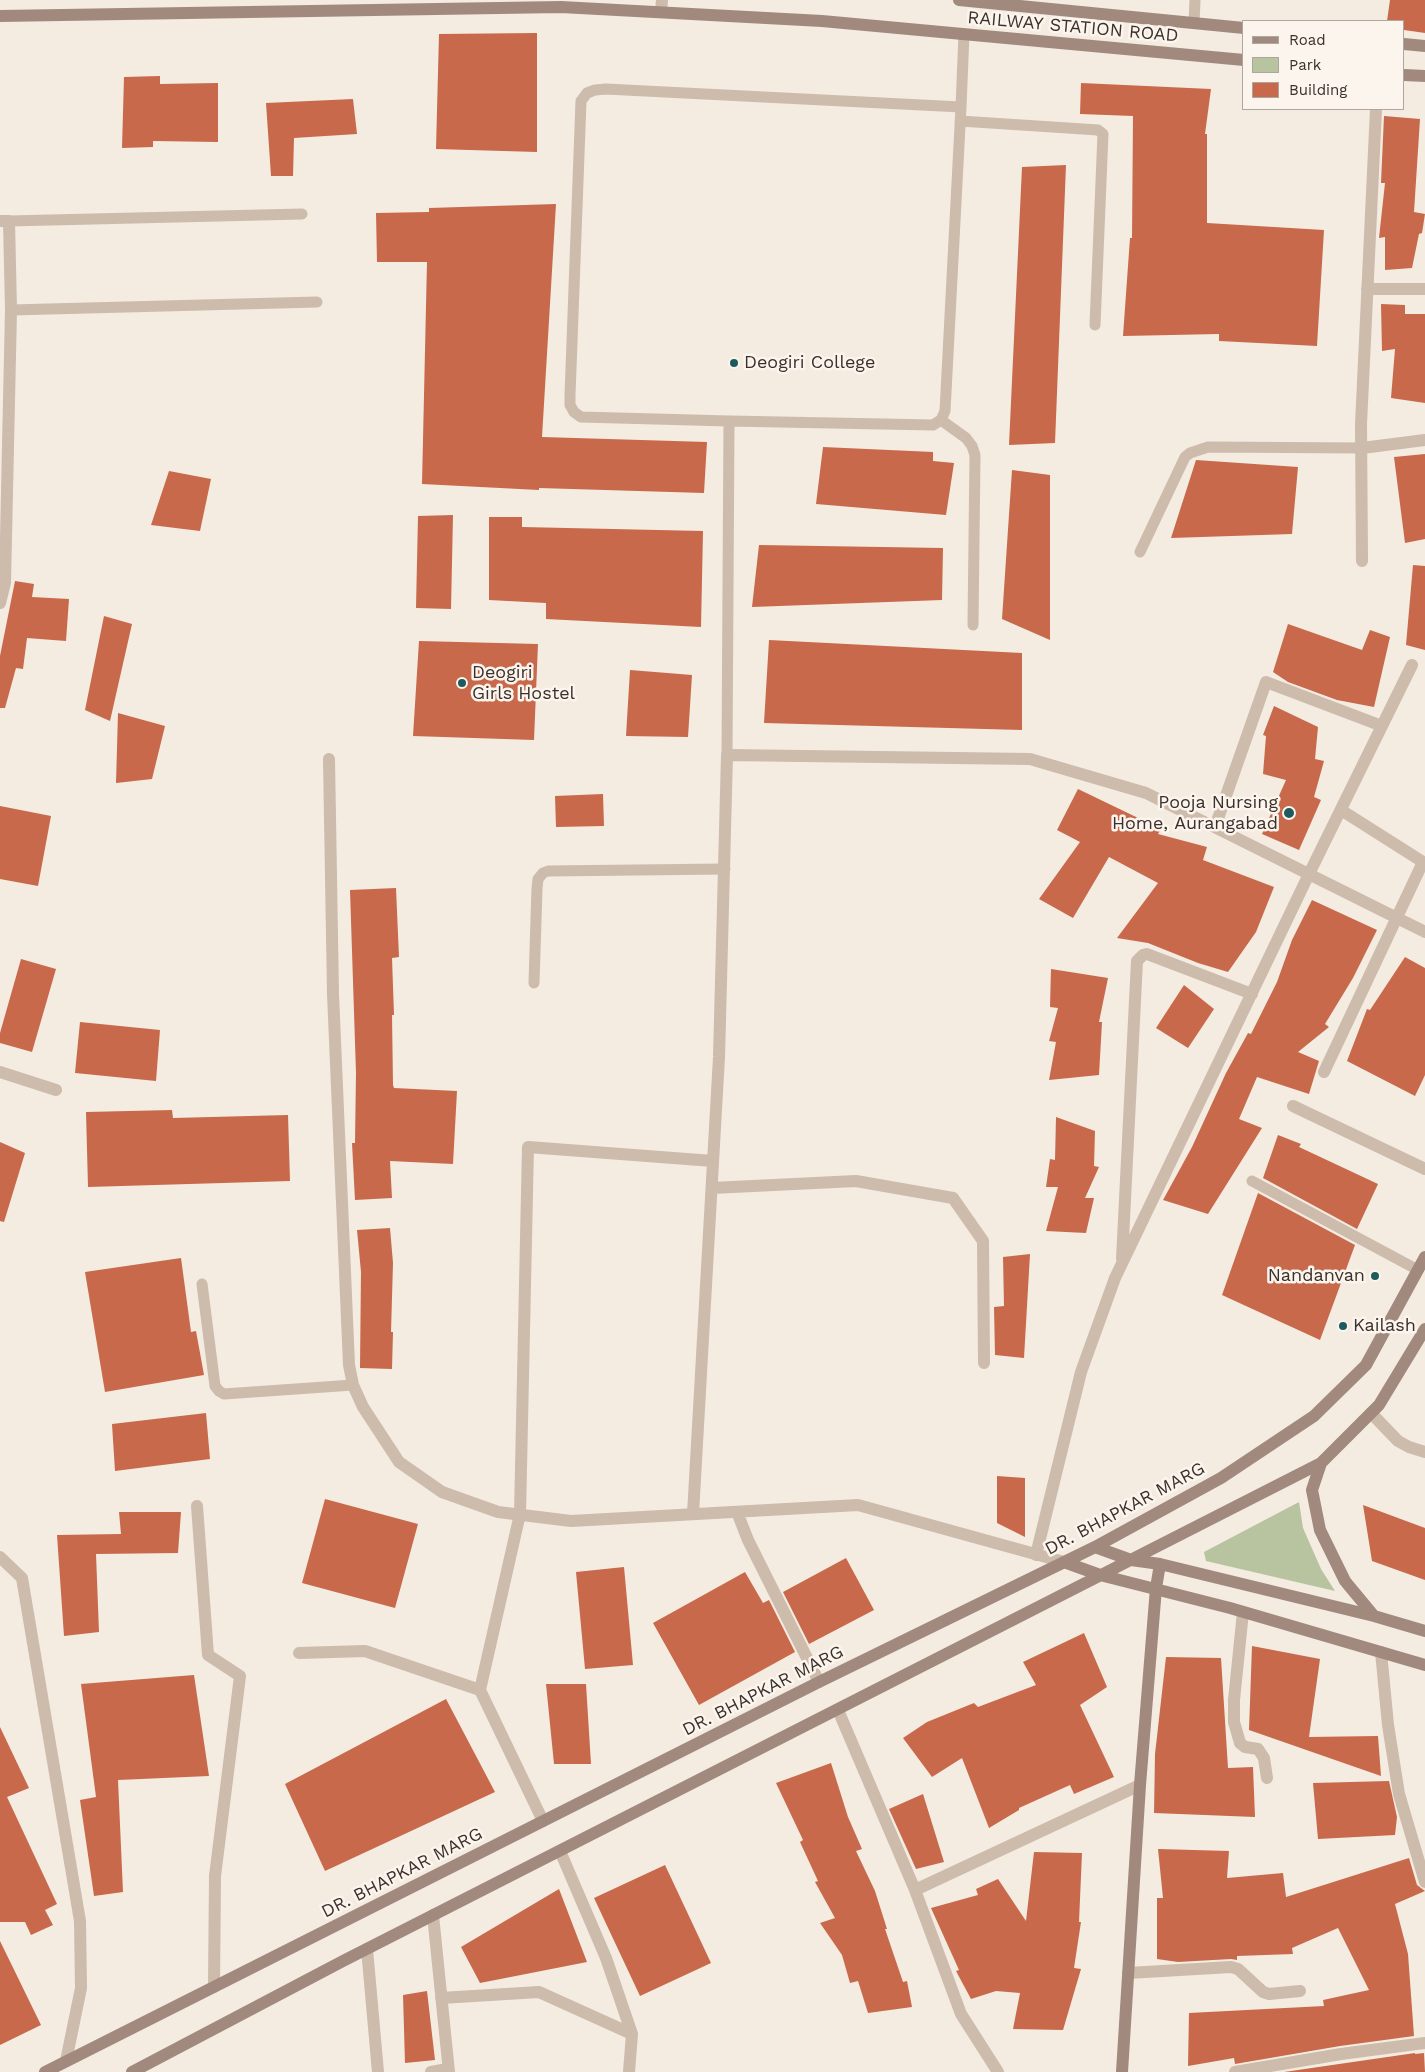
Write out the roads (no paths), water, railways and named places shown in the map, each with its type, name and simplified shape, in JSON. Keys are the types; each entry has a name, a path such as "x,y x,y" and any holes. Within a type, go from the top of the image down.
{"main road":[{"name":"RAILWAY STATION ROAD","path":"959,0 1242,28"},
{"name":"RAILWAY STATION ROAD","path":"0,16 662,6 1242,60"},
{"path":"1405,44 1425,46"},
{"path":"1405,74 1425,76"},
{"name":"DR. BHAPKAR MARG","path":"45,2072 819,1682 1095,1547 1221,1478 1314,1416 1366,1365 1425,1256"},
{"path":"132,2072 433,1915 1321,1462 1380,1405 1425,1329"},
{"path":"1321,1462 1312,1490 1320,1530 1345,1581 1374,1616"},
{"path":"1095,1547 1131,1560 1160,1564 1374,1616 1425,1632"},
{"path":"1064,1562 1100,1575 1243,1612 1425,1665"},
{"path":"1122,2072 1140,1785 1156,1588 1160,1564"}],"street":[{"path":"1362,561 1361,424 1376,110"},
{"path":"0,603 5,583 11,310 4,221"},
{"path":"1367,289 1425,289"},
{"path":"1362,448 1425,440"},
{"path":"1036,1555 1081,1372 1121,1266 1309,874 1412,665"},
{"path":"1216,828 1266,682 1382,726"},
{"path":"693,1514 719,1058 727,755 1030,759 1146,793 1425,932"},
{"path":"329,759 334,1004 349,1364 353,1385 362,1407 399,1462 442,1492 498,1512 571,1521 858,1505 1064,1562"},
{"path":"1324,1072 1423,862 1341,810"},
{"path":"1121,1266 1137,961 1148,954 1252,994"},
{"path":"0,1072 56,1090"},
{"path":"1293,1106 1425,1169"},
{"path":"543,1822 480,1690 520,1514 528,1147 713,1161"},
{"path":"712,1188 856,1181 953,1198 983,1241 984,1363"},
{"path":"1372,1413 1398,1441 1425,1452"},
{"path":"197,1506 208,1655 240,1676 214,1876 214,1987"},
{"path":"737,1512 748,1540 819,1682"},
{"path":"0,1557 22,1578 80,1921 81,1988 66,2061"},
{"path":"1243,1612 1234,1692 1234,1722 1240,1743 1245,1747 1258,1749 1264,1758 1267,1778"},
{"path":"300,1652 364,1651 480,1690"},
{"path":"1382,1652 1388,1725 1399,1794 1425,1882"},
{"path":"838,1710 915,1890 961,2014 998,2072"},
{"path":"915,1890 1140,1785"},
{"path":"560,1851 606,1958 632,2034 629,2072"},
{"path":"431,2072 449,2070 433,1915"},
{"path":"368,1949 378,2072"},
{"path":"1128,1973 1231,1967 1238,1969 1263,1992 1269,1994 1300,1991"},
{"path":"441,1998 539,1992 632,2034"},
{"path":"1235,2072 1341,2054 1425,2043"}],"lane":[{"path":"1194,23 1195,0"},
{"path":"961,107 606,88 587,93 581,101 570,405 574,412 580,417 729,421 933,425 941,420 945,411 961,107 964,34"},
{"path":"960,121 1098,130 1103,134 1095,325"},
{"path":"4,221 302,214"},
{"path":"11,310 317,302"},
{"path":"941,420 966,438 972,446 975,455 973,625"},
{"path":"727,755 729,421"},
{"path":"1140,552 1185,457 1190,454 1208,447 1362,448"},
{"path":"534,983 537,888 538,879 543,873 548,871 725,869"},
{"path":"1252,1181 1418,1270"},
{"path":"202,1284 215,1386 219,1392 224,1394 353,1385"}],"place":[{"name":"Deogiri College","path":"734,363"},
{"name":"Deogiri Girls Hostel","path":"462,683"},
{"name":"Pooja Nursing Home, Aurangabad","path":"1289,813"},
{"name":"Nandanvan","path":"1375,1276"},
{"name":"Kailash","path":"1343,1326"}]}
